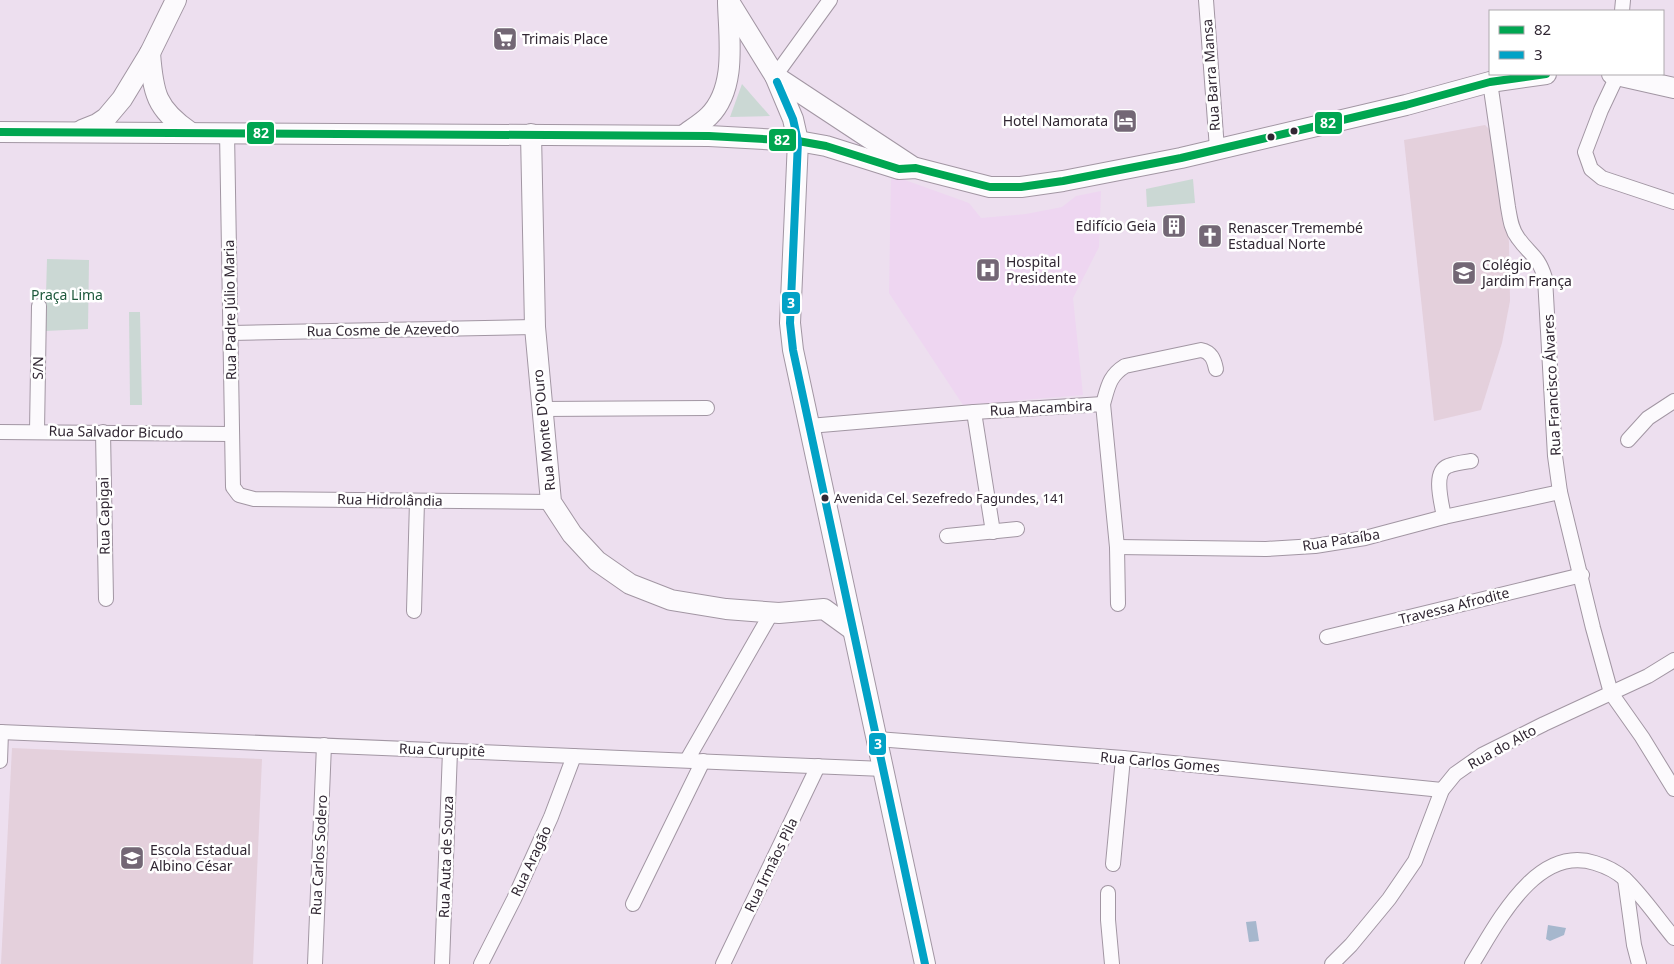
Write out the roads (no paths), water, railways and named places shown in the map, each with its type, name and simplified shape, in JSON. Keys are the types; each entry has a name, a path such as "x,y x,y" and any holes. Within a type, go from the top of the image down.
{"main road":[{"path":"76,132 98,124 122,99 150,53 176,0"},
{"path":"728,1 775,76 793,119 798,141 790,323 793,350 925,964"},
{"path":"684,136 709,116 720,102 724,90 729,65 728,1"},
{"path":"150,53 154,86 158,99 168,115 190,132"},
{"path":"0,132 531,134 684,136 798,141 826,146 899,168 916,168 990,187 1020,187 1063,181 1216,149 1490,82 1539,75"},
{"path":"1620,75 1674,88"},
{"path":"775,76 916,168"},
{"name":"Rua Monte D'Ouro","path":"531,134 535,327 551,502 572,534 597,561 630,584 671,600 726,609 772,612 824,609"},
{"path":"843,586 824,609 853,630"}],"street":[{"path":"775,76 830,0"},
{"name":"Rua Barra Mansa","path":"1206,0 1216,149"},
{"path":"1616,75 1585,152 1590,169 1602,178 1674,202"},
{"name":"Rua Francisco Álvares","path":"1490,82 1512,226 1517,237 1536,257 1545,278 1555,456 1560,492 1582,575 1593,628 1611,693 1642,737 1674,789"},
{"name":"Rua Padre Júlio Maria","path":"227,132 233,487"},
{"name":"S/N","path":"37,431 39,306"},
{"name":"Rua Cosme de Azevedo","path":"231,333 535,327"},
{"path":"1103,404 1109,383 1115,372 1125,366 1201,350 1207,351 1211,355 1216,369"},
{"path":"1628,440 1648,418 1674,401"},
{"name":"Rua Macambira","path":"809,426 974,412 1103,404 1117,547 1118,604"},
{"path":"541,409 707,408"},
{"path":"974,412 993,532"},
{"name":"Rua Salvador Bicudo","path":"0,432 231,434"},
{"name":"Rua Capigai","path":"103,432 106,599"},
{"path":"1444,518 1439,480 1440,473 1448,466 1471,461"},
{"name":"Rua Hidrolândia","path":"233,487 239,495 254,499 551,502"},
{"name":"Rua Pataíba","path":"1117,547 1266,549 1315,546 1365,538 1560,492"},
{"path":"414,611 417,501"},
{"path":"947,536 1017,529"},
{"name":"Travessa Afrodite","path":"1327,637 1582,575"},
{"path":"687,760 772,612"},
{"name":"Rua do Alto","path":"1332,964 1352,945 1389,899 1415,861 1442,790 1455,774 1482,755 1648,676 1674,660"},
{"path":"0,761 1,732"},
{"name":"Rua Curupitê","path":"1,732 884,769"},
{"name":"Rua Carlos Gomes","path":"877,739 1123,758 1442,790"},
{"name":"Rua Carlos Sodero","path":"315,964 324,746"},
{"name":"Rua Auta de Souza","path":"442,964 450,751"},
{"name":"Rua Aragão","path":"481,964 514,899 551,817 574,756"},
{"path":"1113,864 1123,758"},
{"path":"633,904 703,761"},
{"name":"Rua Irmãos Pìla","path":"723,964 818,766"},
{"path":"1472,964 1504,912 1522,890 1540,872 1562,862 1584,860 1605,866 1624,878 1674,938"},
{"path":"1624,878 1634,945 1640,964"},
{"path":"1108,893 1108,920 1112,964"}],"water":[{"path":"1256,921 1259,941 1249,942 1246,922"},
{"path":"1548,925 1566,928 1564,935 1550,941 1546,939"}],"place":[{"name":"Trimais Place","path":"505,39"},
{"name":"Hotel Namorata","path":"1125,121"},
{"name":"Edifício Geia","path":"1174,226"},
{"name":"Renascer Tremembé Estadual Norte","path":"1210,236"},
{"name":"Hospital Presidente","path":"988,270"},
{"name":"Colégio Jardim França","path":"1464,273"},
{"name":"Avenida Cel. Sezefredo Fagundes, 141","path":"825,498"},
{"name":"Escola Estadual Albino César","path":"132,858"}],"park label":[{"name":"Praça Lima","path":"67,295"}]}
